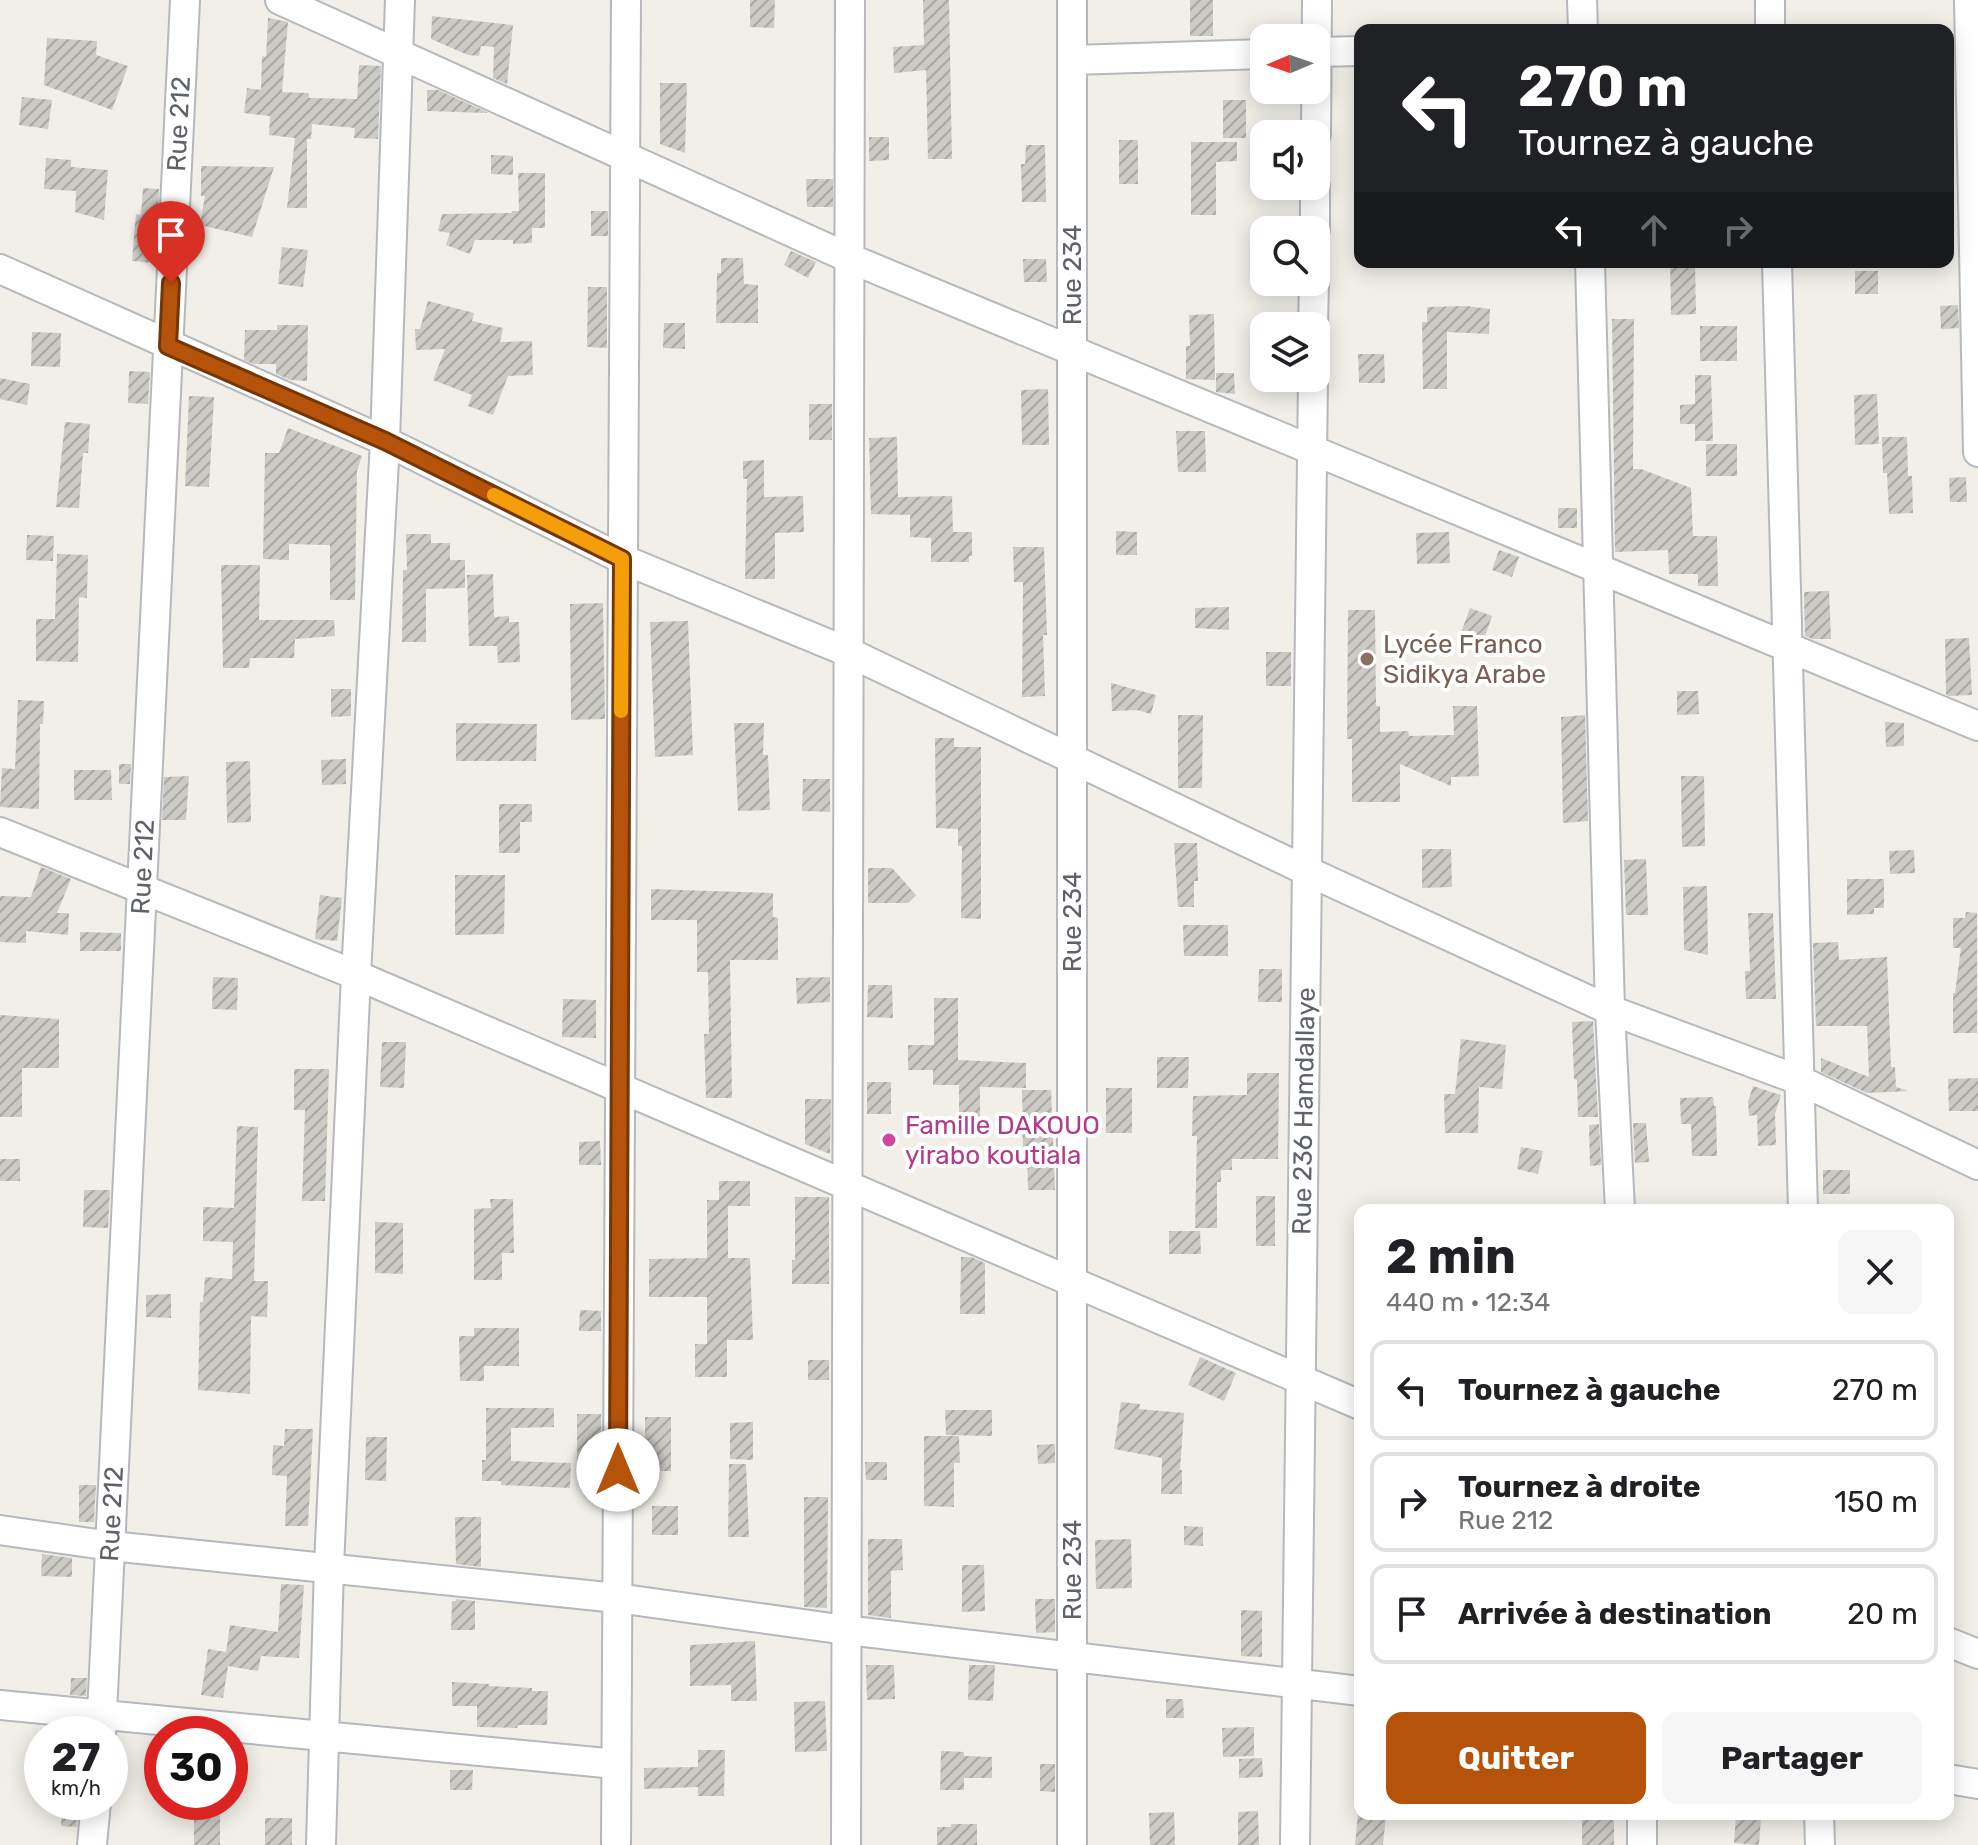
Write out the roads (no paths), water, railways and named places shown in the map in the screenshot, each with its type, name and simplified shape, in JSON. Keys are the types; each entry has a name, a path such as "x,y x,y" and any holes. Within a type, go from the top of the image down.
{"street":[{"name":"Rue 212","path":"102,1716 185,0"},
{"path":"280,0 849,258 1978,726"},
{"path":"321,1845 329,1566 356,975 385,441 400,0"},
{"path":"616,1845 626,0"},
{"path":"846,1845 850,0"},
{"name":"Rue 234","path":"1072,0 1072,1845"},
{"path":"1317,0 1317,24"},
{"path":"1582,0 1583,24"},
{"path":"1770,0 1770,24"},
{"path":"1969,0 1965,33 1978,452"},
{"path":"1330,52 1354,51"},
{"path":"1072,60 1250,54"},
{"path":"1590,268 1610,1010 1620,1204"},
{"path":"1777,268 1803,1204"},
{"path":"0,269 385,441 622,559 848,652 1307,871 1610,1010 1799,1080 1978,1165"},
{"name":"Rue 236 Hamdallaye","path":"1295,1845 1313,392"},
{"path":"0,832 356,975 1354,1403"},
{"path":"0,1530 111,1546 617,1598 846,1630 1354,1690"},
{"path":"1954,1644 1978,1654"},
{"path":"0,1705 56,1716"},
{"path":"128,1726 324,1736 616,1764"},
{"path":"1954,1780 1978,1784"},
{"path":"92,1845 94,1820"},
{"path":"1642,1820 1642,1845"},
{"path":"1819,1820 1820,1845"}],"place":[{"name":"Lycée Franco Sidikya Arabe","path":"1367,659"},
{"name":"Famille DAKOUO yirabo koutiala","path":"889,1140"}]}
